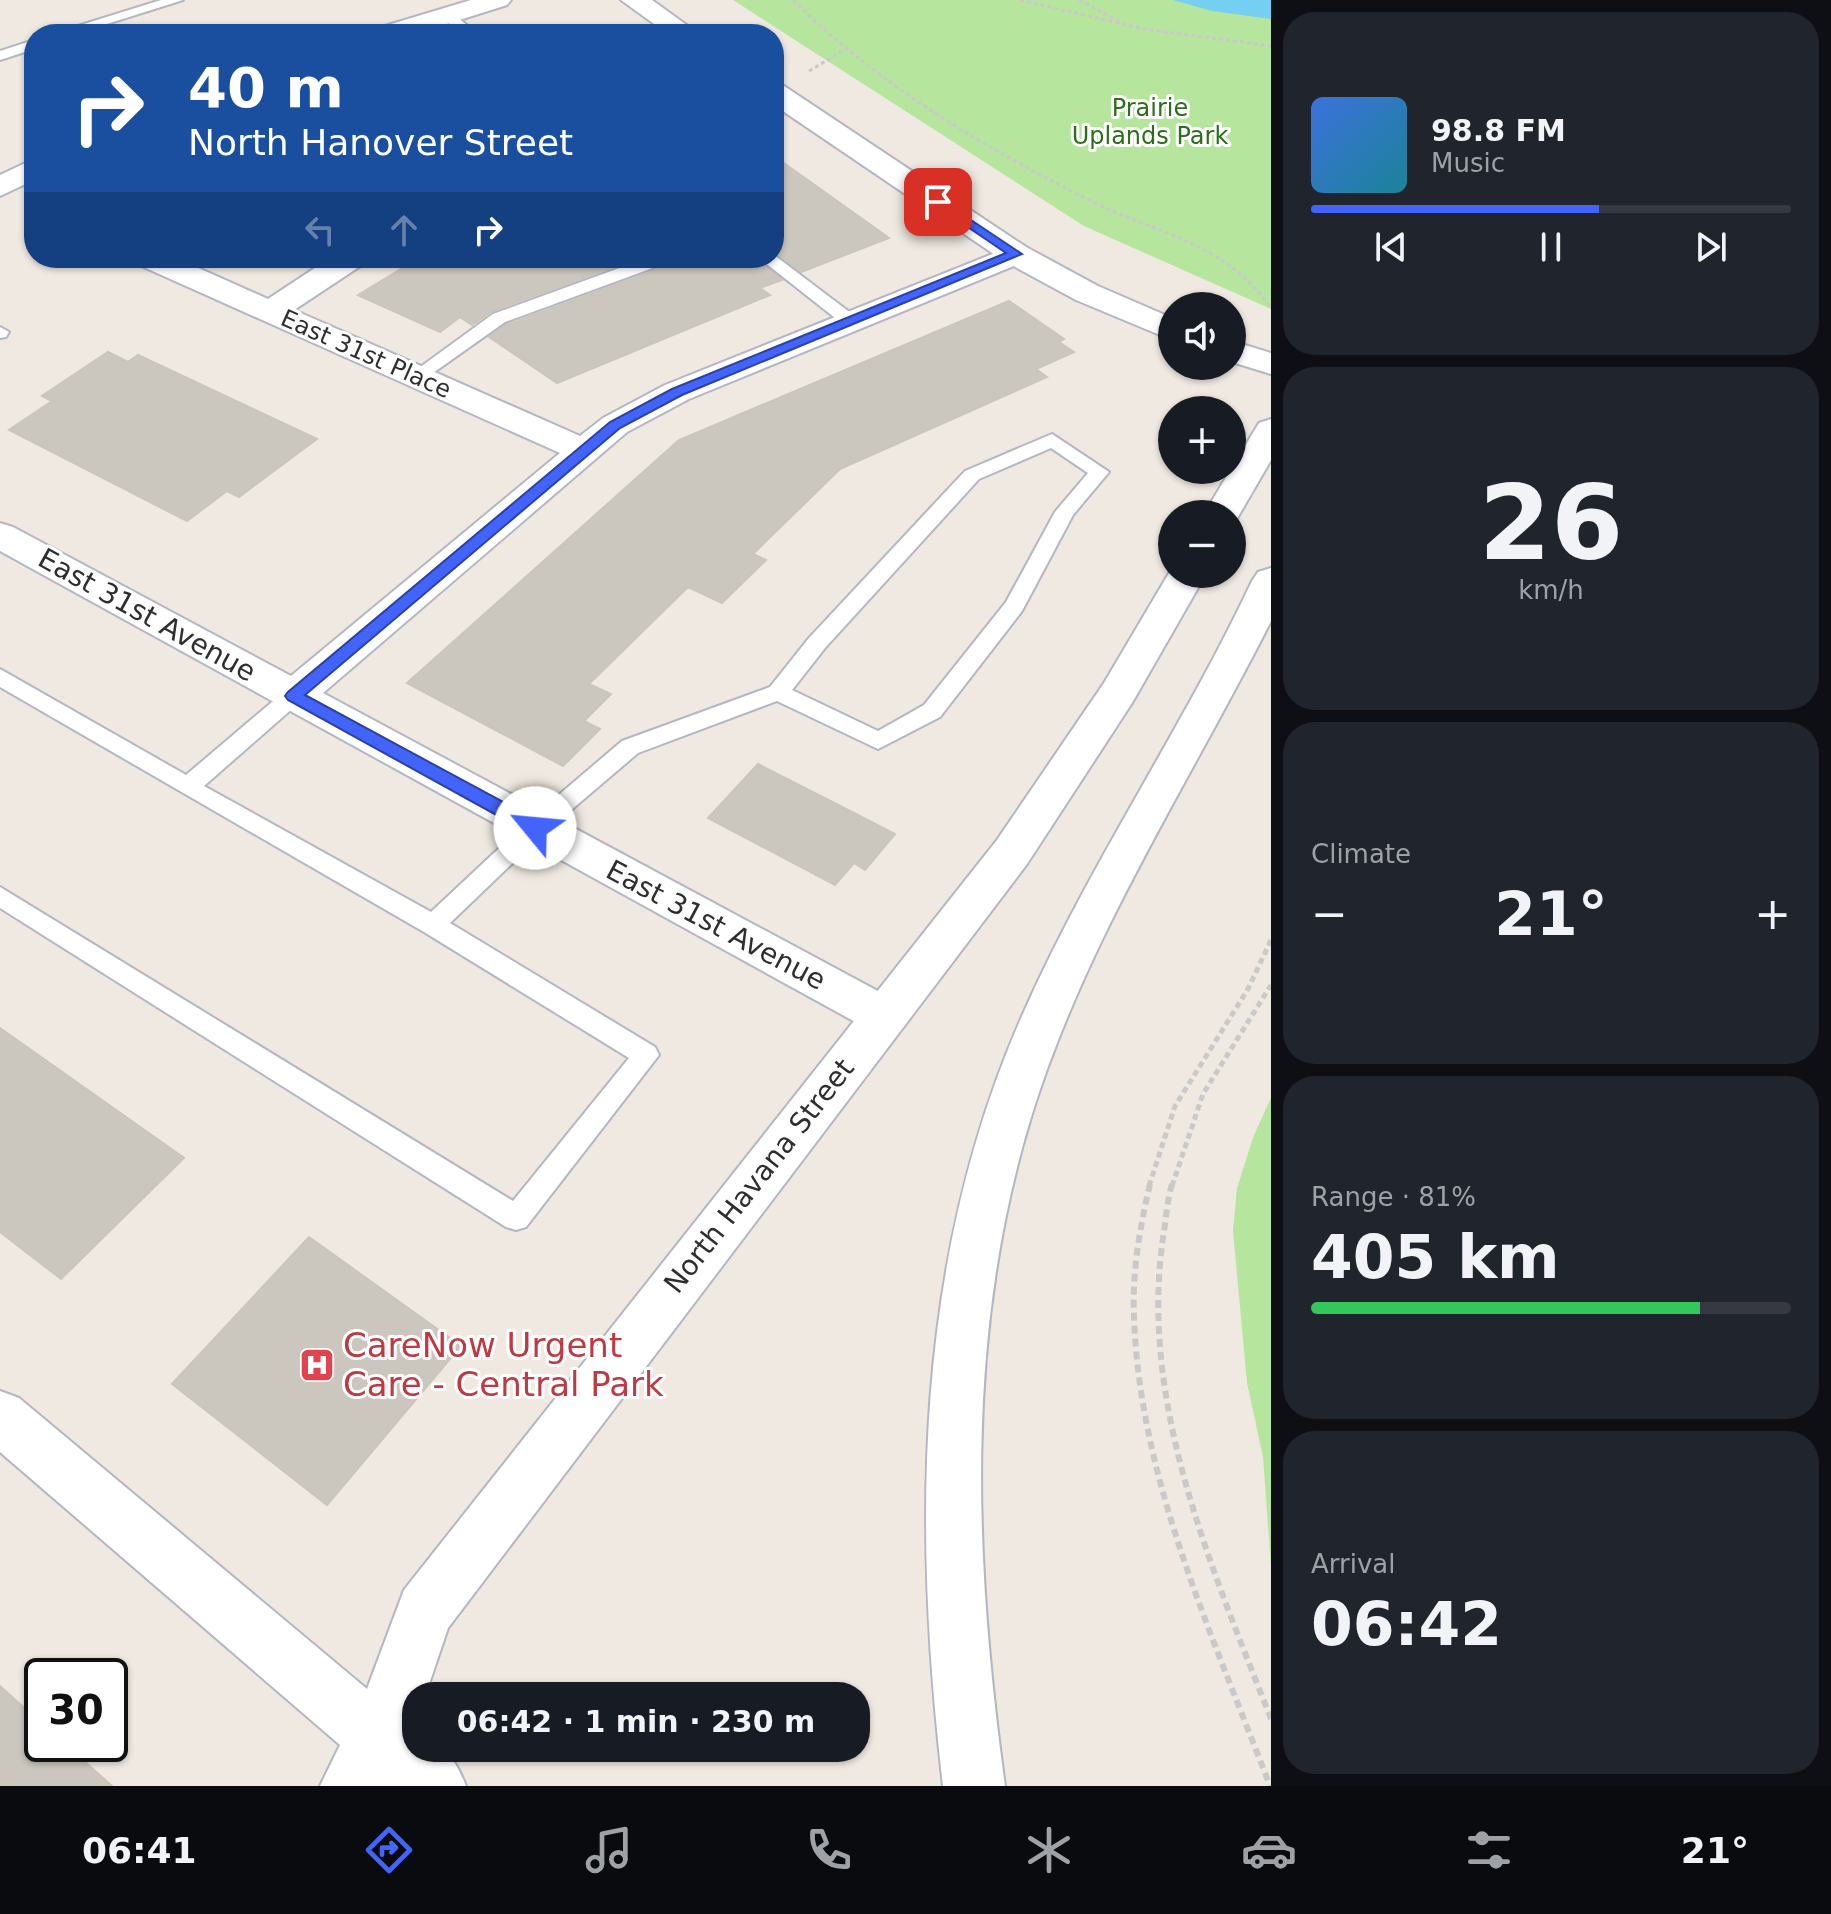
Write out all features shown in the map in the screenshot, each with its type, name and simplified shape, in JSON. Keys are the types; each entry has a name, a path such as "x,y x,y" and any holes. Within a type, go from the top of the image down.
{"street":[{"path":"420,24 498,0"},
{"path":"634,0 671,24"},
{"path":"784,102 1015,254 1087,293 1158,324"},
{"path":"8,193 24,178"},
{"path":"293,696 615,425 677,392 1015,254"},
{"name":"East 31st Place","path":"173,268 582,450"},
{"path":"271,311 336,268"},
{"path":"1246,356 1271,364"},
{"path":"1230,500 1271,430"},
{"name":"East 31st Avenue","path":"4,541 884,1016"},
{"path":"974,1786 956,1627 951,1454 967,1296 993,1164 1040,1027 1069,965 1144,817 1271,581"},
{"name":"North Havana Street","path":"366,1762 425,1611 1012,852 1118,693 1179,588"},
{"path":"0,1417 366,1762 435,1786"}],"lane":[{"path":"93,24 176,0"},
{"path":"447,16 458,24"},
{"path":"0,56 24,48"},
{"path":"417,376 499,318 636,268"},
{"path":"780,268 850,321"},
{"path":"433,925 535,828 630,747 778,692 817,643 972,475 1052,440 1099,472 1065,512 1015,606 932,711 878,741 778,692"},
{"path":"0,677 433,925 646,1055 516,1218 0,896"},
{"path":"188,787 293,696"}],"path":[{"path":"793,0 833,39 910,95 1094,202 1217,255 1265,297 1271,308"},
{"path":"1020,0 1128,27 1271,46"},
{"path":"1079,0 1128,27"},
{"path":"1270,1786 1186,1561 1150,1436 1135,1337 1138,1249 1149,1184 1166,1127 1191,1075 1252,981 1271,940"},
{"path":"1271,985 1197,1107 1175,1166 1163,1233 1156,1301 1164,1390 1180,1468 1206,1551 1271,1719"}],"green space":[{"name":"Prairie Uplands Park","path":"733,0 1271,0 1271,309 1246,298 1246,292 1233,292 1084,226 784,33 784,24 770,24"},
{"path":"1271,1098 1271,1565 1263,1457 1247,1383 1233,1231 1237,1188 1254,1135"}],"water":[{"path":"1173,0 1271,0 1271,19 1212,11"}],"building":[{"path":"784,163 889,238 801,272 784,259"},
{"path":"403,268 610,268 492,311 472,325 460,317 440,332 358,295"},
{"path":"662,268 768,268 782,280 760,288 770,295 557,383 489,337 506,325"},
{"path":"1009,301 1064,339 1059,342 1074,352 1036,369 1047,377 840,469 753,554 766,560 722,603 688,587 589,684 611,694 584,721 600,729 563,766 407,683 679,440"},
{"path":"108,352 128,362 138,355 317,439 239,497 227,491 187,521 9,430 52,401 42,396"},
{"path":"758,764 895,834 865,870 854,863 835,885 708,818"},
{"path":"0,1028 184,1158 61,1279 0,1232"},
{"name":"CareNow Urgent Care - Central Park","path":"309,1237 461,1346 327,1505 172,1384"},
{"path":"0,1686 24,1708 24,1762 85,1762 112,1786 0,1786"}],"place":[{"name":"CareNow Urgent Care - Central Park","path":"317,1365"}],"route":[{"path":"535,828 293,696 615,425 677,392 1015,254 938,202"}]}
